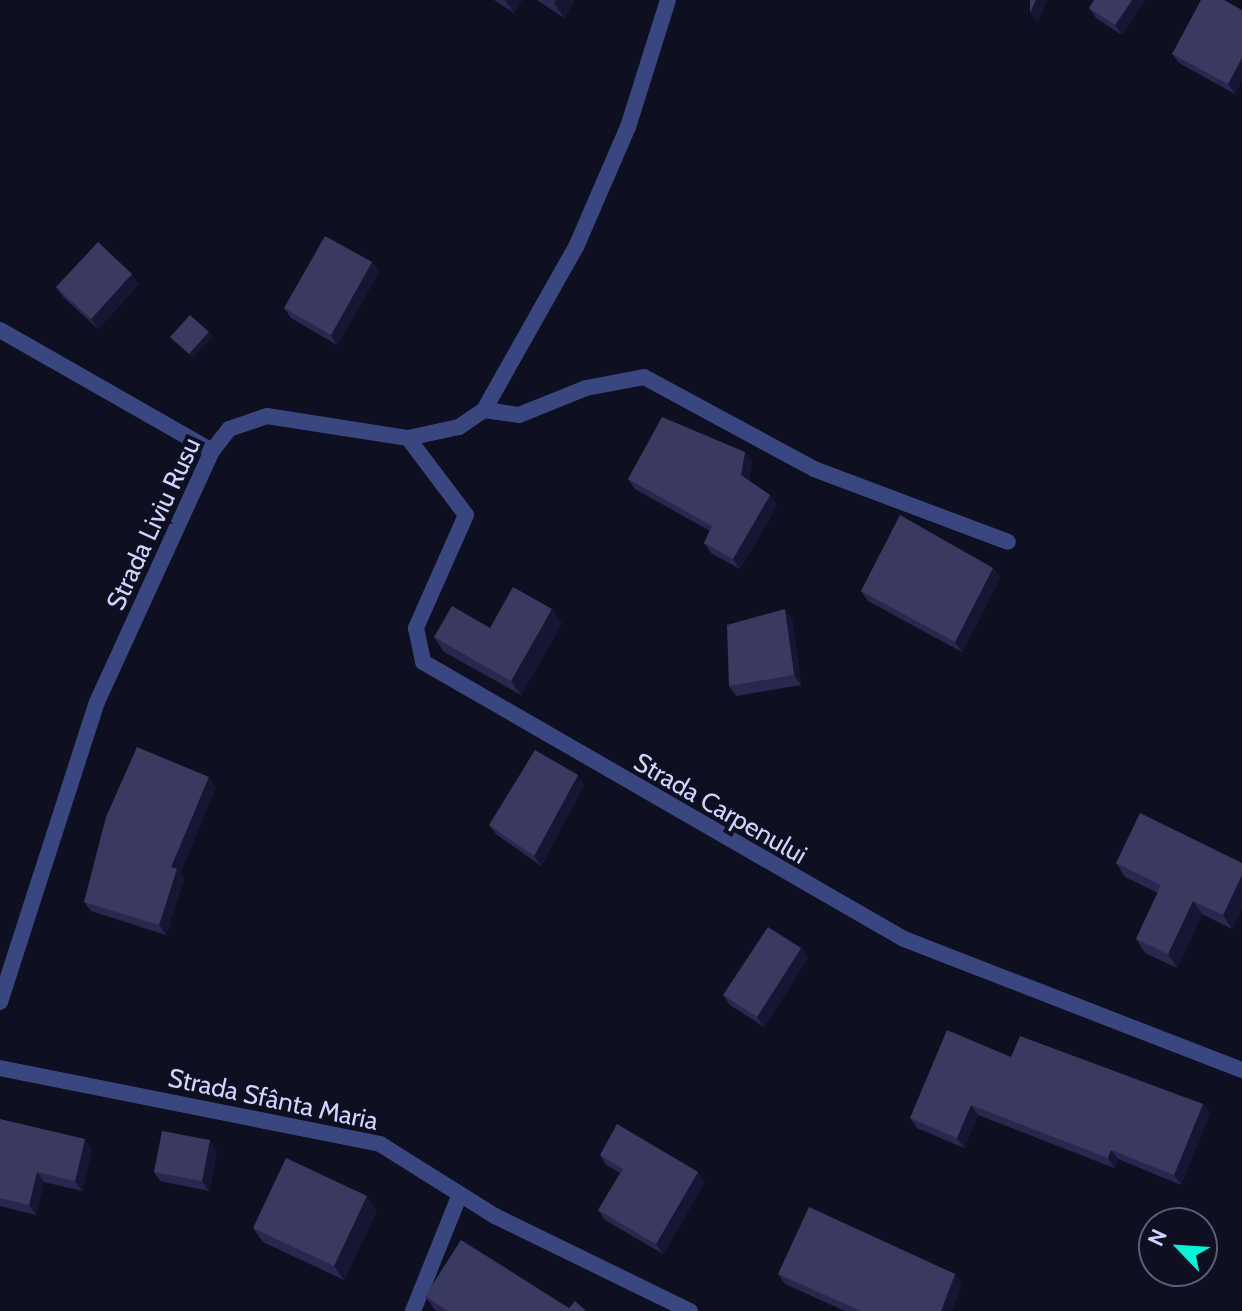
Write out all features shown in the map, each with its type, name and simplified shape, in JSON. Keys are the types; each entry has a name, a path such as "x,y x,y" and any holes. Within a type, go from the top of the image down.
{"street":[{"path":"668,0 628,127 576,247 484,410 519,415 586,388 644,377 814,469 1008,542"},
{"path":"0,330 212,451"},
{"name":"Strada Liviu Rusu","path":"0,1002 97,702 212,451 229,429 267,416 408,438 459,427 484,410"},
{"name":"Strada Carpenului","path":"408,438 466,515 416,628 423,662 904,939 1242,1070"},
{"name":"Strada Sfânta Maria","path":"0,1068 380,1144 460,1194 690,1311"},
{"path":"413,1311 460,1194"}],"building":[{"path":"1094,0 1132,0 1115,25 1089,8"},
{"path":"1201,0 1224,0 1242,10 1242,58 1228,84 1172,54"},
{"path":"325,236 372,262 331,335 284,308"},
{"path":"98,242 132,274 91,319 56,287"},
{"path":"190,315 209,332 189,354 170,337"},
{"path":"662,417 745,452 741,475 770,495 733,559 704,543 712,526 628,479"},
{"path":"900,515 993,568 955,642 861,591"},
{"path":"513,587 552,609 511,681 434,637 452,606 490,628"},
{"path":"785,609 794,675 729,686 727,625"},
{"path":"137,747 209,777 171,867 177,869 159,925 84,902 106,817"},
{"path":"535,750 578,775 534,856 489,825"},
{"path":"1140,813 1242,863 1242,875 1223,915 1193,901 1168,954 1136,939 1161,885 1116,863"},
{"path":"768,927 801,948 757,1017 723,995"},
{"path":"947,1030 1011,1057 1020,1036 1203,1104 1174,1175 1111,1150 1108,1158 971,1105 957,1138 910,1118"},
{"path":"0,1119 85,1139 75,1181 37,1172 29,1205 0,1198"},
{"path":"617,1124 698,1172 656,1244 598,1210 623,1169 600,1155"},
{"path":"162,1131 210,1140 202,1181 154,1172"},
{"path":"286,1158 367,1196 334,1266 253,1228"},
{"path":"809,1207 955,1274 941,1311 861,1311 778,1274"},
{"path":"461,1240 569,1308 575,1301 586,1311 448,1311 425,1296"}]}
